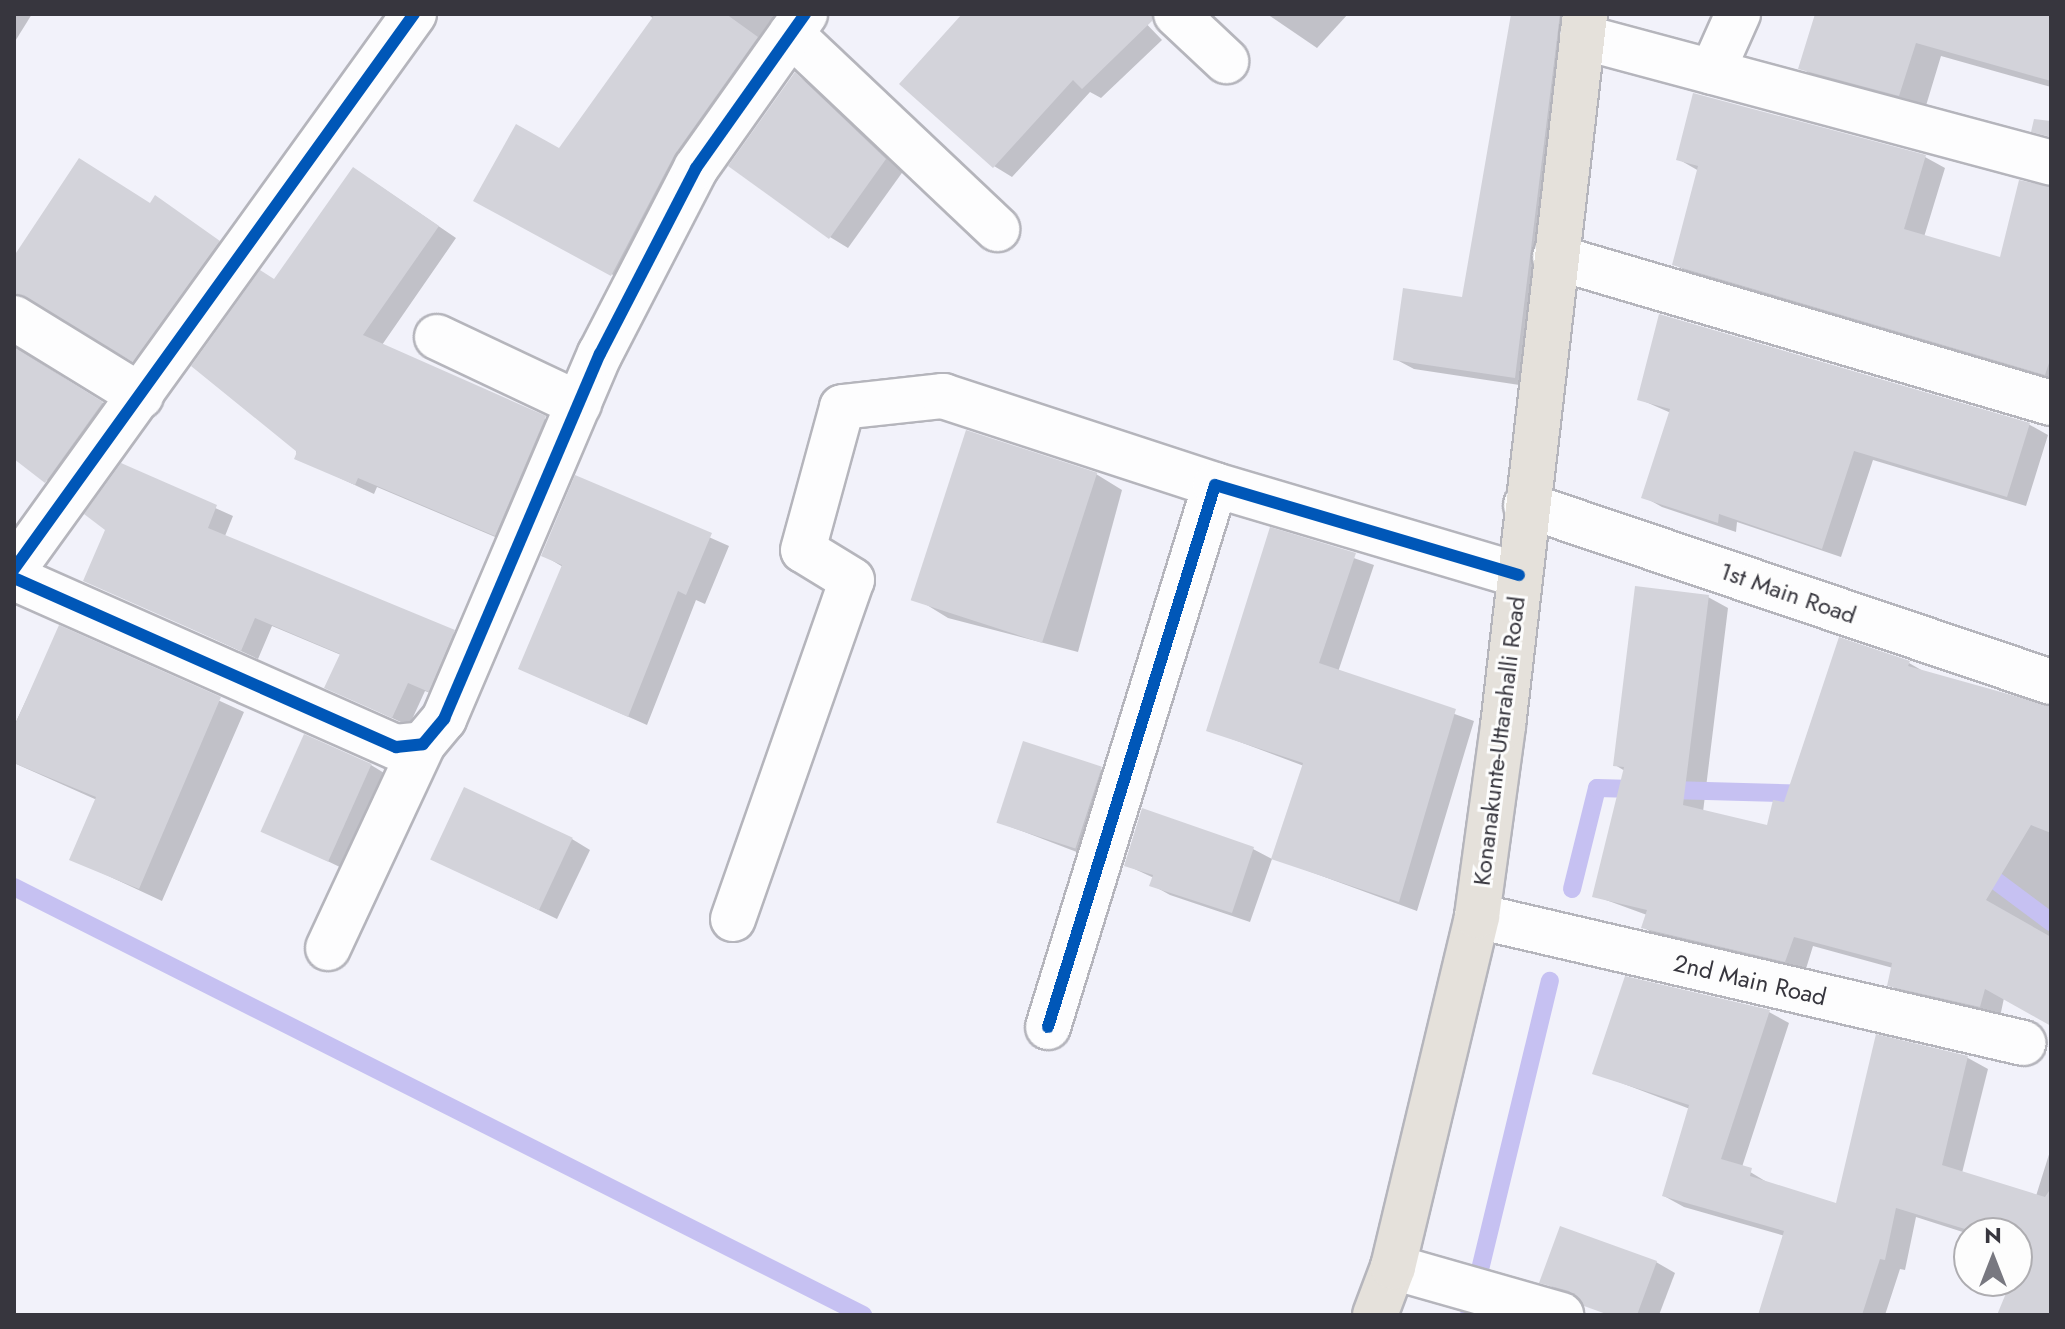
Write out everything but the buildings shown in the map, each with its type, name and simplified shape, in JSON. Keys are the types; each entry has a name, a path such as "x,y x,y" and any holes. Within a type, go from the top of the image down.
{"main road":[{"name":"Konanakunte-Uttarahalli Road","path":"1375,1315 1393,1267 1477,916 1584,25"}],"street":[{"path":"14,569 414,14"},
{"path":"1176,14 1226,61"},
{"path":"1712,72 1738,14"},
{"path":"328,948 423,744 444,719 579,404 696,168 798,24 997,229"},
{"path":"1584,25 1712,72 2051,163"},
{"path":"1555,257 2051,403"},
{"path":"14,318 141,396"},
{"path":"437,337 579,404"},
{"path":"733,919 852,580 803,550 842,407 943,396 1215,485 1519,575"},
{"path":"1048,1027 1215,485"},
{"name":"1st Main Road","path":"1526,505 2051,682"},
{"path":"14,578 396,747 423,744"},
{"name":"2nd Main Road","path":"1477,916 2023,1043"},
{"path":"1393,1267 1561,1315"}],"waterway":[{"path":"1572,889 1597,788 1811,794"},
{"path":"1980,869 2051,922"},
{"path":"14,887 863,1315"},
{"path":"1469,1315 1550,981"}],"cycle path":[{"path":"14,569 414,14"},
{"path":"14,578 396,747 423,744 444,719 600,354 696,168 805,14"},
{"path":"1048,1027 1215,485 1519,575"}]}
